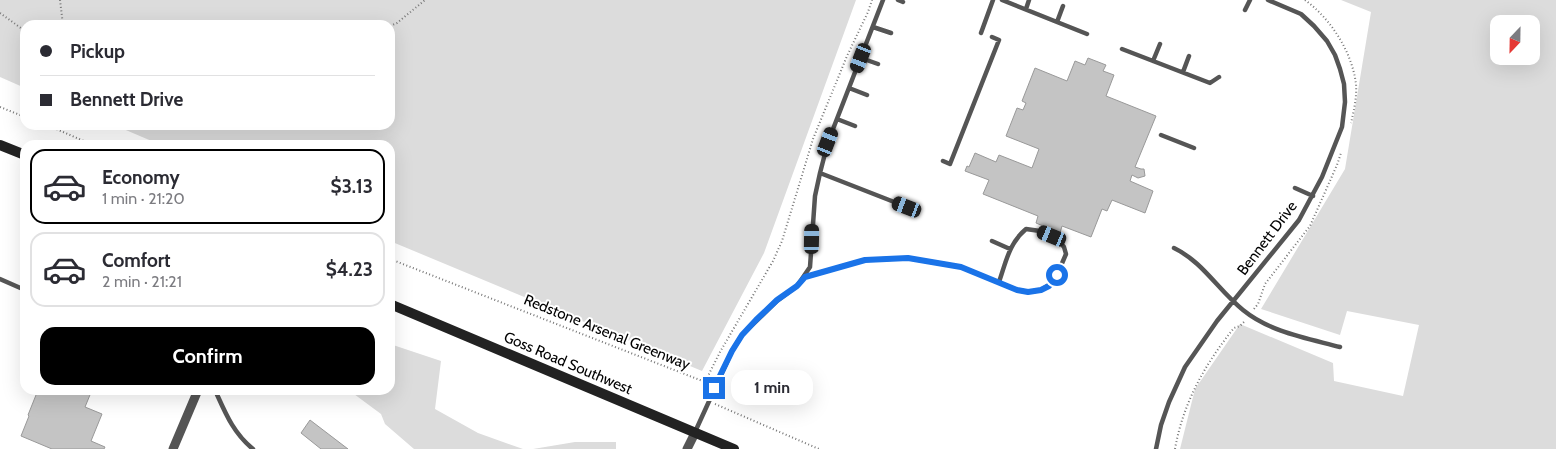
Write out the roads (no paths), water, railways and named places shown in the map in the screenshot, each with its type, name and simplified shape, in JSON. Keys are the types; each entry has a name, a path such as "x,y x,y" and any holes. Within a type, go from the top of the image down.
{"street":[{"path":"0,145 20,153"},
{"name":"Goss Road Southwest","path":"395,306 734,449"},
{"path":"173,449 196,395"},
{"path":"687,449 695,433"}],"lane":[{"path":"695,433 708,401 732,351 742,335 777,300 797,286 810,268 815,196 828,142 883,0"},
{"path":"980,33 994,0"},
{"path":"1002,0 1087,34"},
{"path":"1026,10 1029,0"},
{"path":"1245,10 1250,0"},
{"name":"Bennett Drive","path":"1156,449 1161,425 1169,402 1185,367 1217,321 1288,236 1299,220 1322,177 1342,127 1344,84 1335,54 1327,41 1301,14 1268,0"},
{"path":"1057,22 1063,6"},
{"path":"873,26 890,33"},
{"path":"943,161 950,164 962,134 999,40 992,38"},
{"path":"1153,61 1160,44"},
{"path":"1122,49 1210,83 1219,77"},
{"path":"1183,72 1190,56"},
{"path":"861,58 878,64"},
{"path":"980,69 986,71"},
{"path":"849,88 867,95"},
{"path":"968,100 974,102"},
{"path":"837,119 854,126"},
{"path":"956,131 962,134"},
{"path":"1161,135 1194,148"},
{"path":"820,174 907,207"},
{"path":"1295,188 1313,196"},
{"path":"805,277 865,260 908,258 961,267 1017,290 1028,292 1041,290 1049,286 1057,275 1066,254 1064,247 1059,240 1040,231 1026,229 1017,236 1010,249 999,282"},
{"path":"992,241 1010,249"},
{"path":"1174,248 1185,253 1234,301 1261,323 1293,335 1340,347"},
{"path":"0,279 20,288"},
{"path":"218,395 231,425 243,441 253,449"}]}
